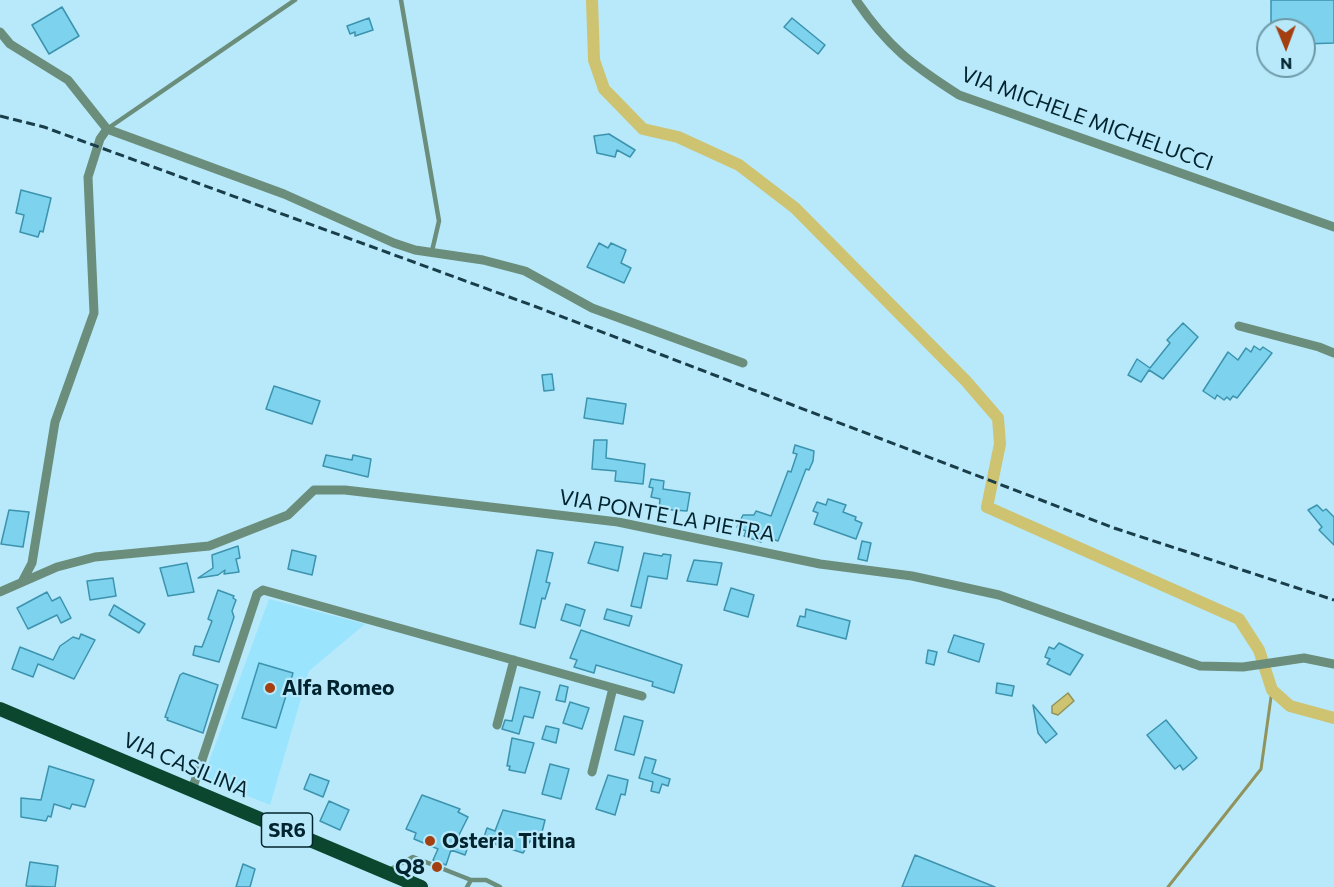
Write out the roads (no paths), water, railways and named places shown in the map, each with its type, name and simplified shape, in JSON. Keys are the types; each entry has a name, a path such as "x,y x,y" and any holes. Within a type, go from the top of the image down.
{"main road":[{"name":"VIA CASILINA","path":"0,709 422,887"}],"street":[{"name":"VIA MICHELE MICHELUCCI","path":"856,0 878,32 915,67 959,95 1334,227"},
{"path":"0,32 10,44 68,80 107,129 284,194 394,243 416,250 432,250 525,271 592,308 743,363"},
{"path":"23,580 32,563 55,423 94,313 87,187 90,167 100,140 107,129"},
{"path":"1239,326 1319,346 1334,353"},
{"name":"VIA PONTE LA PIETRA","path":"0,592 57,567 95,557 209,546 288,515 314,490 345,490 618,522 820,564 912,576 999,595 1200,666 1243,667 1304,658 1334,664"},
{"path":"192,790 257,594 263,590 642,696"},
{"path":"497,725 514,660"},
{"path":"592,772 613,687"}],"lane":[{"path":"107,129 295,0"},
{"path":"401,0 439,221 432,250"},
{"path":"386,872 414,857 471,880 486,880 500,887"},
{"path":"467,887 471,880"}],"waterway":[{"path":"592,0 594,60 604,89 643,129 678,137 739,165 795,208 966,381 998,418 1000,444 987,507 1239,619 1259,650 1272,690 1290,706 1334,718"},
{"path":"1168,887 1261,769 1272,690"}],"railway":[{"path":"0,116 44,127 534,306 1114,528 1334,600"}],"place":[{"name":"Alfa Romeo","path":"270,688"},
{"name":"Osteria Titina","path":"430,841"},
{"name":"Q8","path":"437,867"}]}
